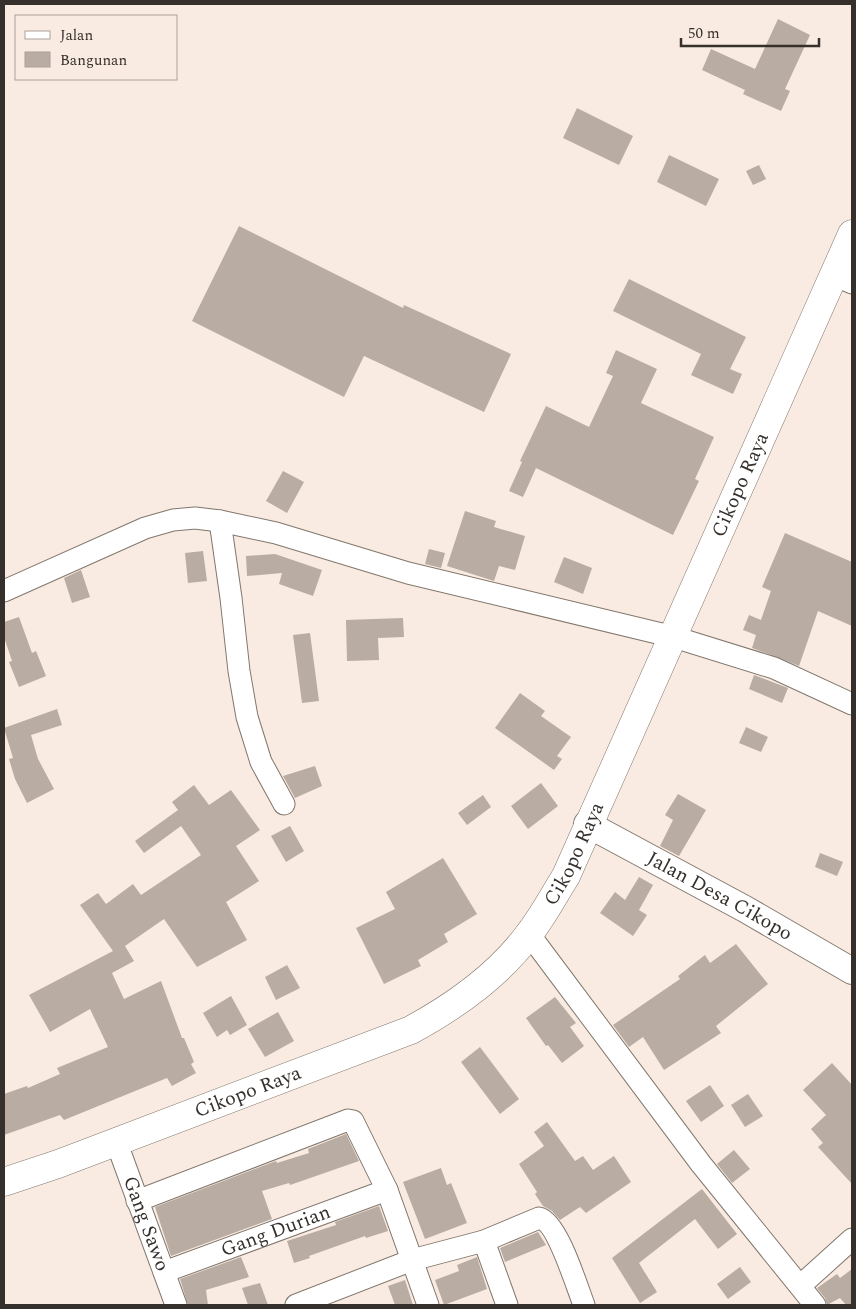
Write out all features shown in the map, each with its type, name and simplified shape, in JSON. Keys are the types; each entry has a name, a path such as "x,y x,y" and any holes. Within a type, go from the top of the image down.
{"highway":[{"name":"Cikopo Raya","path":"4,1182 58,1164 411,1030 441,1013 480,984 508,959 529,934 566,876 587,824 843,279 852,234"}],"main road":[{"name":"Jalan Desa Cikopo","path":"587,824 745,909 852,970"}],"street":[{"path":"4,591 145,528 180,520 220,521 276,533 408,573 674,637 774,668 852,704"},
{"path":"220,521 239,671 247,717 261,762 284,804"},
{"path":"529,934 701,1164 815,1305"},
{"path":"137,1201 348,1120 356,1125 387,1190 428,1305"},
{"name":"Gang Sawo","path":"116,1142 176,1305"},
{"name":"Gang Durian","path":"164,1272 387,1190"},
{"path":"296,1305 412,1260 484,1240 534,1218 546,1220 555,1233 584,1305"},
{"path":"800,1286 852,1239"},
{"path":"484,1240 507,1305"}],"building":[{"path":"778,19 810,35 785,89 790,91 781,111 743,94 745,90 702,70 711,49 755,69"},
{"path":"577,108 633,136 619,165 563,138"},
{"path":"669,155 719,179 706,206 657,182"},
{"path":"759,165 766,179 753,185 746,171"},
{"path":"239,226 403,308 404,305 511,354 484,412 364,356 344,397 192,321"},
{"path":"629,279 746,337 730,369 742,374 733,394 691,375 701,354 613,311"},
{"path":"616,350 657,369 641,403 714,437 695,479 699,481 673,535 536,468 523,497 509,491 522,462 520,461 546,406 589,427 613,376 606,373"},
{"path":"283,471 304,482 287,513 266,501"},
{"path":"465,511 496,521 494,527 525,536 515,570 499,566 494,581 447,566"},
{"path":"785,533 852,562 852,626 818,611 799,666 752,648 756,635 743,630 749,615 761,620 771,591 762,587"},
{"path":"429,549 445,553 441,568 425,564"},
{"path":"203,551 207,581 188,583 185,553"},
{"path":"275,554 322,570 313,596 279,584 282,573 247,576 246,556"},
{"path":"564,557 592,568 583,594 554,582"},
{"path":"81,570 90,597 72,603 64,578"},
{"path":"19,617 32,653 36,651 46,676 19,687 9,662 12,661 4,637 4,622"},
{"path":"403,618 404,637 378,638 379,660 347,661 346,620"},
{"path":"310,633 319,701 302,703 293,635"},
{"path":"754,675 788,688 782,703 749,689"},
{"path":"520,693 545,711 541,716 571,737 557,756 562,759 554,770 495,728"},
{"path":"57,709 62,725 31,735 38,759 54,789 27,803 15,779 9,759 13,758 4,728"},
{"path":"746,727 768,737 761,752 739,743"},
{"path":"315,766 322,786 295,798 283,776"},
{"path":"541,783 558,806 528,829 511,806"},
{"path":"194,785 209,805 231,790 260,830 236,846 259,881 226,902 247,940 197,967 164,919 125,946 134,961 112,973 124,999 161,981 182,1038 184,1038 194,1062 191,1064 196,1073 172,1086 167,1078 64,1120 60,1115 4,1135 4,1094 27,1086 28,1088 60,1074 57,1068 108,1047 90,1009 50,1032 29,995 113,951 80,905 98,893 106,904 133,884 141,895 201,855 181,826 144,853 135,841 178,810 172,802"},
{"path":"678,794 706,810 679,856 660,846 673,820 665,815"},
{"path":"483,795 491,807 467,825 458,813"},
{"path":"290,826 304,851 286,862 271,836"},
{"path":"820,853 843,862 837,876 815,867"},
{"path":"443,858 477,914 444,934 448,942 418,960 421,966 384,984 356,928 395,909 386,892"},
{"path":"639,877 653,885 639,910 647,915 633,936 600,913 615,892 625,900"},
{"path":"736,944 768,984 716,1026 721,1033 664,1070 643,1037 629,1047 613,1025 680,979 678,976 705,955 710,963"},
{"path":"287,965 300,988 276,1000 265,977"},
{"path":"231,996 247,1025 230,1035 227,1030 217,1037 203,1013"},
{"path":"555,997 576,1023 570,1027 584,1046 562,1063 548,1045 546,1046 526,1018"},
{"path":"278,1012 294,1041 265,1057 248,1029"},
{"path":"480,1047 519,1099 500,1114 461,1062"},
{"path":"832,1063 852,1085 852,1184 818,1147 823,1143 811,1129 826,1115 803,1090"},
{"path":"710,1085 724,1106 701,1122 686,1101"},
{"path":"748,1094 763,1116 745,1127 731,1105"},
{"path":"547,1122 575,1161 583,1156 593,1170 614,1156 631,1182 586,1213 580,1207 560,1220 552,1211 543,1206 535,1194 537,1192 519,1164 544,1146 534,1132"},
{"path":"346,1134 359,1161 290,1185 289,1183 262,1191 272,1219 171,1256 155,1207 276,1161 277,1163 309,1153 308,1149"},
{"path":"734,1150 750,1169 732,1183 717,1164"},
{"path":"441,1168 447,1185 451,1183 467,1223 425,1239 403,1182"},
{"path":"702,1189 737,1234 718,1249 695,1219 639,1263 657,1292 640,1303 612,1258"},
{"path":"379,1206 388,1231 366,1238 365,1236 294,1263 287,1241 336,1225 335,1222"},
{"path":"538,1232 546,1245 505,1262 500,1248"},
{"path":"241,1257 249,1277 206,1290 208,1305 188,1305 180,1279"},
{"path":"477,1257 487,1289 444,1305 435,1280 459,1271 457,1265"},
{"path":"740,1267 751,1282 728,1299 717,1284"},
{"path":"852,1269 852,1305 846,1305 840,1298 827,1305 825,1298 817,1288 837,1274 840,1278"},
{"path":"405,1280 413,1305 395,1305 388,1286"},
{"path":"260,1283 268,1305 248,1305 242,1288"}]}
